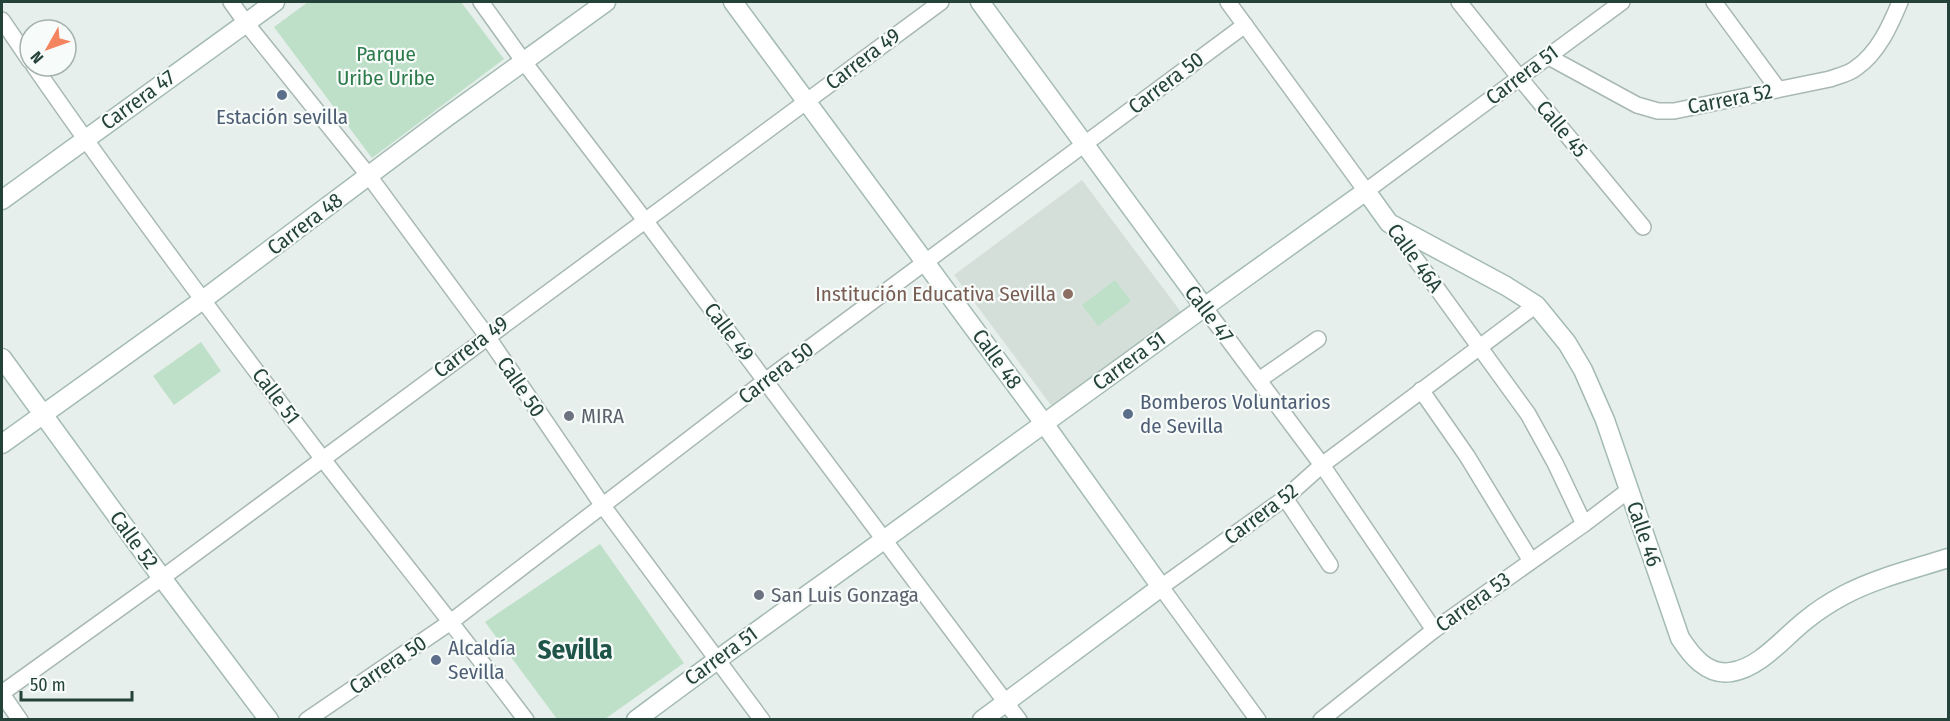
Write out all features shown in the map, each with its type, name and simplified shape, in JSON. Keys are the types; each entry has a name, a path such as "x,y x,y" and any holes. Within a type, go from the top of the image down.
{"main road":[{"name":"Carrera 47","path":"2,200 275,2"},
{"name":"Carrera 48","path":"2,444 204,299 444,119 606,2"},
{"name":"Calle 48","path":"733,2 926,262 1161,587"},
{"name":"Calle 47","path":"980,2 1204,307"},
{"name":"Calle 46A","path":"1366,191 1389,223"},
{"name":"Carrera 51","path":"636,720 1043,422 1366,191"},
{"name":"Calle 46","path":"1389,223 1506,286 1536,305 1567,343 1605,420 1680,638 1696,659 1706,667 1718,672 1730,672 1744,668 1760,659 1807,619 1845,595 1874,582 1948,558"},
{"name":"Calle 52","path":"2,358 162,578 269,720"},
{"name":"Carrera 52","path":"982,720 1161,587"}],"street":[{"name":"Calle 50","path":"231,2 369,176 487,336 603,506 762,720"},
{"name":"Calle 49","path":"481,2 1018,720"},
{"name":"Carrera 49","path":"2,693 162,578 941,2"},
{"name":"Calle 46A","path":"1228,2 1366,191"},
{"name":"Calle 45","path":"1459,2 1643,227"},
{"name":"Carrera 51","path":"1366,191 1622,2"},
{"path":"1714,2 1778,89"},
{"name":"Carrera 52","path":"1547,56 1637,105 1658,111 1674,111 1830,79 1854,70 1872,55 1897,8"},
{"path":"2,20 18,43"},
{"name":"Carrera 50","path":"307,720 452,621 765,381 1245,25"},
{"name":"Calle 51","path":"42,78 84,139 323,459 452,621 526,720"},
{"name":"Calle 46A","path":"1389,223 1528,414 1555,463 1584,525"},
{"name":"Carrera 52","path":"1161,587 1285,498 1322,465 1536,305"},
{"name":"Calle 47","path":"1204,307 1322,465 1434,630"},
{"path":"1259,380 1318,339"},
{"path":"1421,390 1467,456 1531,561"},
{"name":"Carrera 53","path":"1321,720 1434,630 1584,525 1629,490"},
{"path":"1285,498 1330,565"},
{"name":"Calle 48","path":"1161,587 1258,720"},
{"path":"2,693 20,720"}],"shaded area":[{"name":"Institución Educativa Sevilla","path":"1082,180 1181,312 1053,408 954,275"}],"green space":[{"name":"Parque Uribe Uribe","path":"308,2 461,2 504,59 372,158 274,27"},
{"path":"1115,280 1131,301 1098,326 1082,305"},
{"path":"201,342 221,371 174,405 153,376"},
{"path":"600,544 684,663 605,719 557,719 485,622"}],"place":[{"name":"Estación sevilla","path":"282,95"},
{"name":"Institución Educativa Sevilla","path":"1068,294"},
{"name":"Bomberos Voluntarios de Sevilla","path":"1128,414"},
{"name":"MIRA","path":"569,416"},
{"name":"San Luis Gonzaga","path":"759,595"},
{"name":"Alcaldía Sevilla","path":"436,660"}],"district":[{"name":"Sevilla","path":"575,650"}]}
